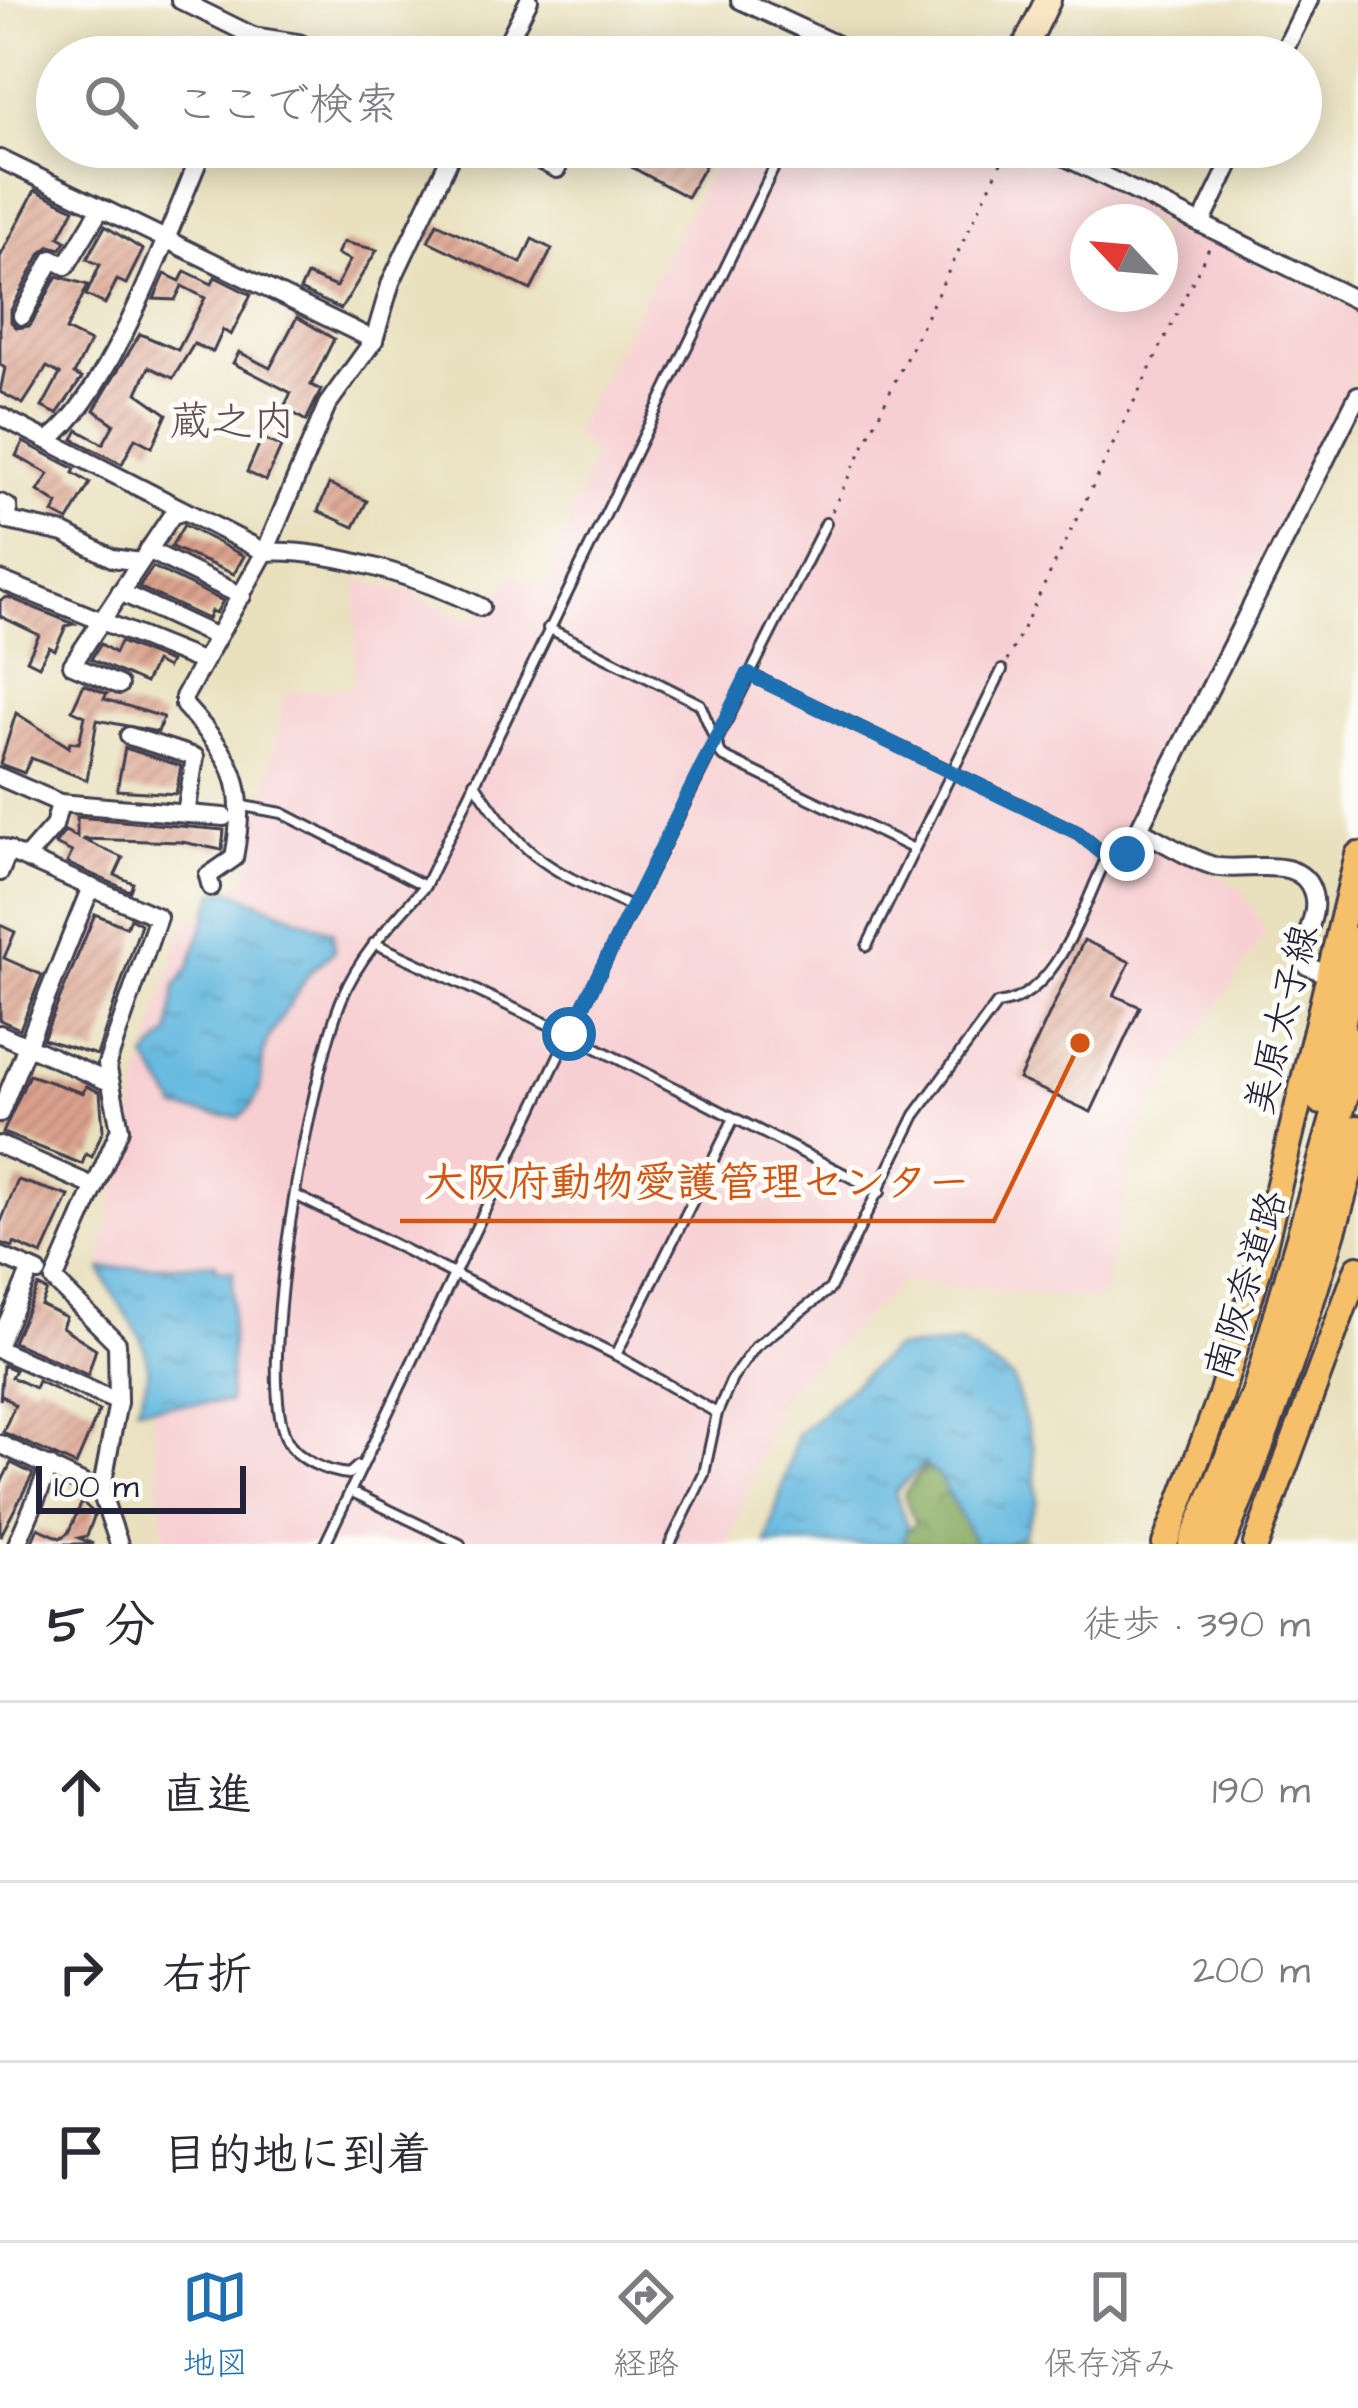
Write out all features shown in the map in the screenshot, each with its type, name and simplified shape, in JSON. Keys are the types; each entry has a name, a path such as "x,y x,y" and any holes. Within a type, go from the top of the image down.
{"highway":[{"path":"1276,1335 1358,942"},
{"name":"南阪奈道路","path":"1194,1544 1276,1335 1358,1042"},
{"name":"南阪奈道路","path":"1219,1544 1276,1403 1320,1276 1358,1130"},
{"path":"1320,1276 1340,1252 1358,1196"}],"main road":[{"name":"美原太子線","path":"1165,1544 1220,1399 1252,1289 1335,977 1358,855"},
{"path":"1256,1544 1358,1268"}],"street":[{"path":"180,0 253,36"},
{"path":"511,36 529,0"},
{"path":"740,0 806,36"},
{"path":"1030,36 1048,0"},
{"path":"1291,36 1309,0"},
{"path":"0,159 374,340"},
{"path":"50,439 67,427 90,391 195,168"},
{"path":"211,886 208,876 234,857 243,806 221,745 184,704 201,661 266,552 327,404 374,340 391,282 441,168"},
{"path":"1088,168 1358,301"},
{"path":"1201,224 1228,168"},
{"path":"22,316 52,259 66,266 101,208"},
{"path":"1335,977 1306,966 1301,952 1314,905 1313,891 1300,877 1259,865 1210,865 1138,829 1358,395"},
{"path":"0,416 266,552 291,550 400,573 481,608"},
{"path":"0,503 8,507 9,521 64,533 112,558 144,556 242,596"},
{"path":"119,685 72,665 172,515 182,512"},
{"path":"0,580 201,661"},
{"path":"120,592 215,636"},
{"path":"129,736 195,757 186,814"},
{"path":"0,777 60,803 224,817"},
{"path":"0,872 12,852 54,826 60,803"},
{"path":"12,852 158,917 107,1064 120,1130 54,1280"},
{"path":"0,1113 91,887"},
{"path":"0,1034 110,1082"},
{"path":"0,1145 95,1187"},
{"path":"0,1256 54,1280 117,1343 118,1402 101,1492 119,1544"},
{"path":"0,1340 31,1269"},
{"path":"0,1350 118,1402"},
{"path":"0,1444 101,1492"},
{"path":"17,1544 50,1466"}],"lane":[{"path":"358,1466 349,1474 336,1473 297,1454 283,1431 280,1326 295,1195 341,999 374,943 425,886 774,168"},
{"path":"325,1544 358,1466 569,1034 826,524"},
{"path":"548,628 700,704 722,756 914,849"},
{"path":"867,946 1002,670"},
{"path":"748,674 1078,833 1107,857 1127,854 1138,829"},
{"path":"474,782 516,844 541,864 633,908"},
{"path":"243,806 282,813 425,886"},
{"path":"670,1544 704,1474 717,1413 755,1347 830,1289 934,1084 997,1004 1017,1002 1053,968 1107,857"},
{"path":"374,943 569,1034 880,1192"},
{"path":"616,1355 734,1118"},
{"path":"295,1195 616,1355 717,1413"},
{"path":"350,1491 460,1544"}],"path":[{"path":"826,524 999,168"},
{"path":"1002,670 1209,248"}],"shaded area":[{"path":"712,168 1069,168 1142,204 1070,204 1070,312 1178,312 1178,222 1358,311 1358,365 1125,827 1241,888 1266,932 1143,1122 1101,1300 902,1281 779,1400 729,1544 164,1544 146,1335 101,1261 140,1080 182,929 247,880 285,693 354,687 357,580 409,590 472,623 514,573 544,588 595,454 573,433"}],"green space":[{"path":"924,1468 955,1484 1030,1544 884,1544 915,1525 904,1494"}],"water":[{"path":"230,890 333,932 334,951 310,972 269,1037 257,1097 239,1118 178,1109 146,1058 170,1033 175,987 189,967 215,892"},
{"path":"216,1263 216,1269 233,1271 229,1402 137,1407 145,1385 144,1349 101,1269"},
{"path":"961,1344 1013,1379 1033,1446 1037,1501 1023,1535 1003,1544 976,1544 939,1477 924,1464 895,1492 907,1526 903,1544 766,1544 797,1435 893,1349"}],"building":[{"path":"634,168 704,168 687,197"},
{"path":"35,190 74,209 59,237 66,241 61,249 50,246 41,253 11,310 11,322 17,328 30,326 57,276 88,285 66,330 90,342 74,374 82,378 57,414 42,407 60,374 47,367 23,404 0,392 5,368 0,365 0,257"},
{"path":"437,223 521,263 532,239 552,249 531,290 428,241"},
{"path":"105,226 143,250 126,284 117,280 105,304 86,295 100,265 87,259"},
{"path":"343,242 377,250 341,309 300,290 307,275 336,287 350,260 337,254"},
{"path":"185,271 212,284 215,277 251,295 231,335 223,330 213,352 194,344 173,378 149,367 137,393 167,414 152,447 135,438 122,464 73,439 78,430 103,444 114,424 94,410 140,334 178,350 205,298 182,286 175,300 154,299 165,274 180,281"},
{"path":"297,317 334,339 311,385 321,390 306,421 284,407 291,393 233,363 239,352 270,368"},
{"path":"262,438 281,447 266,481 247,472"},
{"path":"23,442 75,469 73,473 90,483 68,521 53,513 58,504 38,491 49,474 16,456"},
{"path":"329,484 367,501 354,527 318,511"},
{"path":"184,525 244,556 234,574 171,547"},
{"path":"153,567 223,601 216,613 211,611 208,619 139,587"},
{"path":"8,597 74,624 66,626 55,650 49,647 39,666 27,660 39,635 0,616 0,600"},
{"path":"120,642 170,662 167,668 155,662 145,683 91,659 101,644 115,653"},
{"path":"84,684 107,694 104,699 163,717 158,732 97,720 87,780 31,758 24,773 0,764 16,713 69,747 70,742 79,743 85,716 72,710"},
{"path":"125,748 181,766 176,794 117,790"},
{"path":"77,817 224,830 222,850 182,842 82,839 123,858 115,875 133,883 130,891 67,863 72,852 55,844 65,831 77,837"},
{"path":"95,914 126,927 130,918 141,924 97,1055 43,1039"},
{"path":"0,925 15,932 4,958 42,975 20,1029 0,1020"},
{"path":"1084,940 1130,962 1114,995 1140,1007 1091,1112 1019,1079"},
{"path":"29,1075 83,1093 86,1086 100,1092 103,1130 92,1157 86,1154 82,1164 3,1133"},
{"path":"18,1180 69,1196 42,1255 14,1243 13,1247 0,1243 0,1224"},
{"path":"38,1286 47,1291 41,1305 66,1317 62,1327 96,1349 88,1375 13,1342"},
{"path":"3,1365 15,1370 11,1377 35,1388 38,1381 99,1411 76,1465 3,1432 15,1405 2,1395 0,1400"},
{"path":"11,1463 33,1474 0,1537 0,1485"},
{"path":"82,1502 95,1514 87,1536 79,1538 93,1544 31,1544 38,1528 60,1538 68,1533"}],"place":[{"name":"大阪府動物愛護管理センター","path":"1080,1043"}],"district":[{"name":"蔵之内","path":"232,423"}],"route":[{"path":"569,1034 748,674 1078,833 1090,848 1107,857 1127,854"}]}
